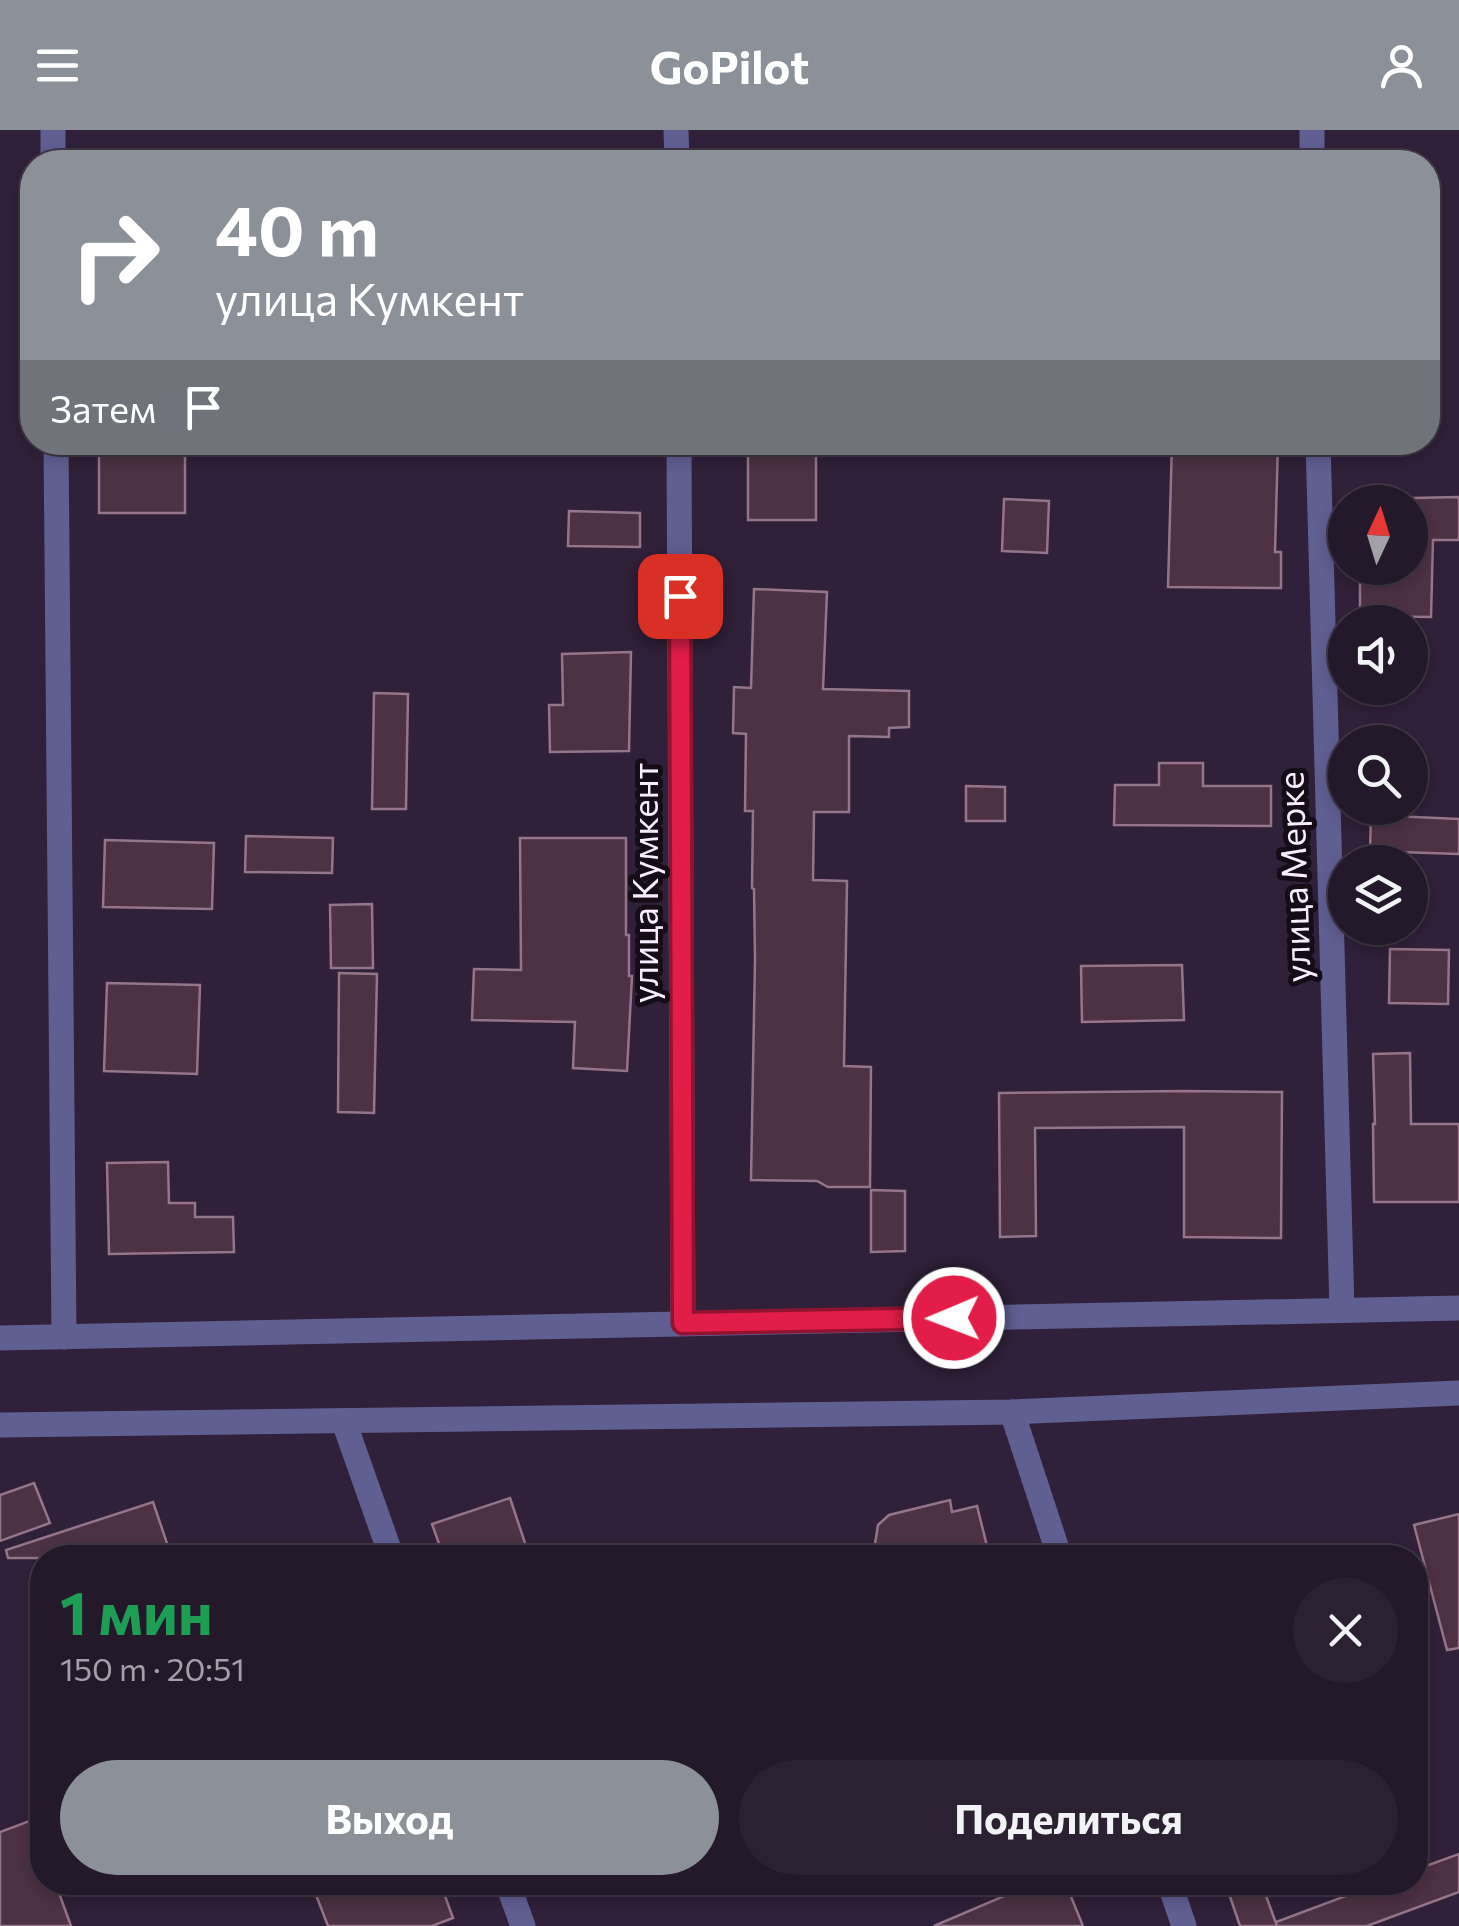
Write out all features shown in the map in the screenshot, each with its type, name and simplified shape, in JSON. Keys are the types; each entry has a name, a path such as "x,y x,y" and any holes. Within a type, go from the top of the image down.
{"street":[{"path":"56,455 64,1337"},
{"name":"улица Кумкент","path":"679,455 683,1323"},
{"name":"улица Мерке","path":"1318,455 1342,1310"},
{"path":"0,1338 1459,1308"},
{"path":"0,1425 1012,1412 1459,1392"},
{"path":"1012,1412 1056,1545"},
{"path":"344,1422 387,1545"},
{"path":"512,1895 523,1926"},
{"path":"1173,1895 1184,1926"}],"building":[{"path":"99,455 185,455 185,513 99,513"},
{"path":"748,455 816,455 816,520 748,520"},
{"path":"1172,455 1278,455 1275,552 1281,552 1281,588 1168,587"},
{"path":"1459,497 1459,540 1433,540 1431,617 1428,605 1360,605 1360,585 1428,585 1428,498"},
{"path":"1004,499 1049,501 1047,553 1002,551"},
{"path":"569,511 640,513 640,547 568,546"},
{"path":"754,589 827,592 823,689 909,691 909,727 889,728 889,737 849,736 849,812 814,812 813,880 847,881 844,1066 871,1067 870,1187 751,1180 753,811 745,811 746,734 733,733 734,687 751,688"},
{"path":"631,652 629,751 550,752 549,705 563,705 562,654"},
{"path":"374,693 408,694 406,809 372,809"},
{"path":"1159,763 1203,763 1203,786 1271,786 1271,826 1114,825 1115,785 1159,785"},
{"path":"966,786 1005,787 1005,821 966,821"},
{"path":"1428,818 1459,819 1459,854 1428,853 1428,845 1370,845 1371,825 1428,825"},
{"path":"246,836 333,838 332,873 245,872"},
{"path":"520,838 626,838 626,935 632,976 627,1071 573,1068 575,1022 472,1020 474,969 521,970"},
{"path":"105,840 214,843 212,909 103,907"},
{"path":"372,904 373,968 331,968 330,905"},
{"path":"1390,949 1449,950 1448,1004 1389,1003"},
{"path":"1182,965 1184,1020 1082,1022 1081,966"},
{"path":"339,973 377,974 374,1113 338,1112"},
{"path":"107,983 200,985 197,1074 104,1071"},
{"path":"1410,1053 1411,1124 1459,1124 1459,1202 1374,1202 1373,1054"},
{"path":"1282,1092 1281,1238 1184,1237 1184,1127 1035,1128 1036,1236 1000,1237 999,1093"},
{"path":"168,1162 169,1203 195,1203 195,1217 233,1217 234,1252 109,1254 107,1163"},
{"path":"871,1190 905,1191 905,1251 871,1252"},
{"path":"34,1483 50,1523 0,1541 0,1495"},
{"path":"510,1498 526,1545 439,1545 432,1524"},
{"path":"950,1500 952,1512 977,1506 987,1545 876,1545 878,1525 889,1515"},
{"path":"153,1502 168,1545 30,1545 30,1558 8,1558 6,1550"},
{"path":"1459,1514 1459,1648 1447,1650 1428,1578 1428,1545 1419,1545 1414,1525"},
{"path":"30,1821 30,1895 60,1895 71,1926 0,1926 0,1832"},
{"path":"1459,1854 1459,1892 1367,1926 1277,1926 1276,1922 1348,1895 1428,1895 1428,1865"},
{"path":"316,1895 445,1895 453,1918 432,1926 328,1926"},
{"path":"1007,1895 1070,1895 1083,1926 934,1926"},
{"path":"1229,1895 1266,1895 1277,1926 1240,1926"}],"route":[{"path":"680,596 683,1323 954,1318"}]}
